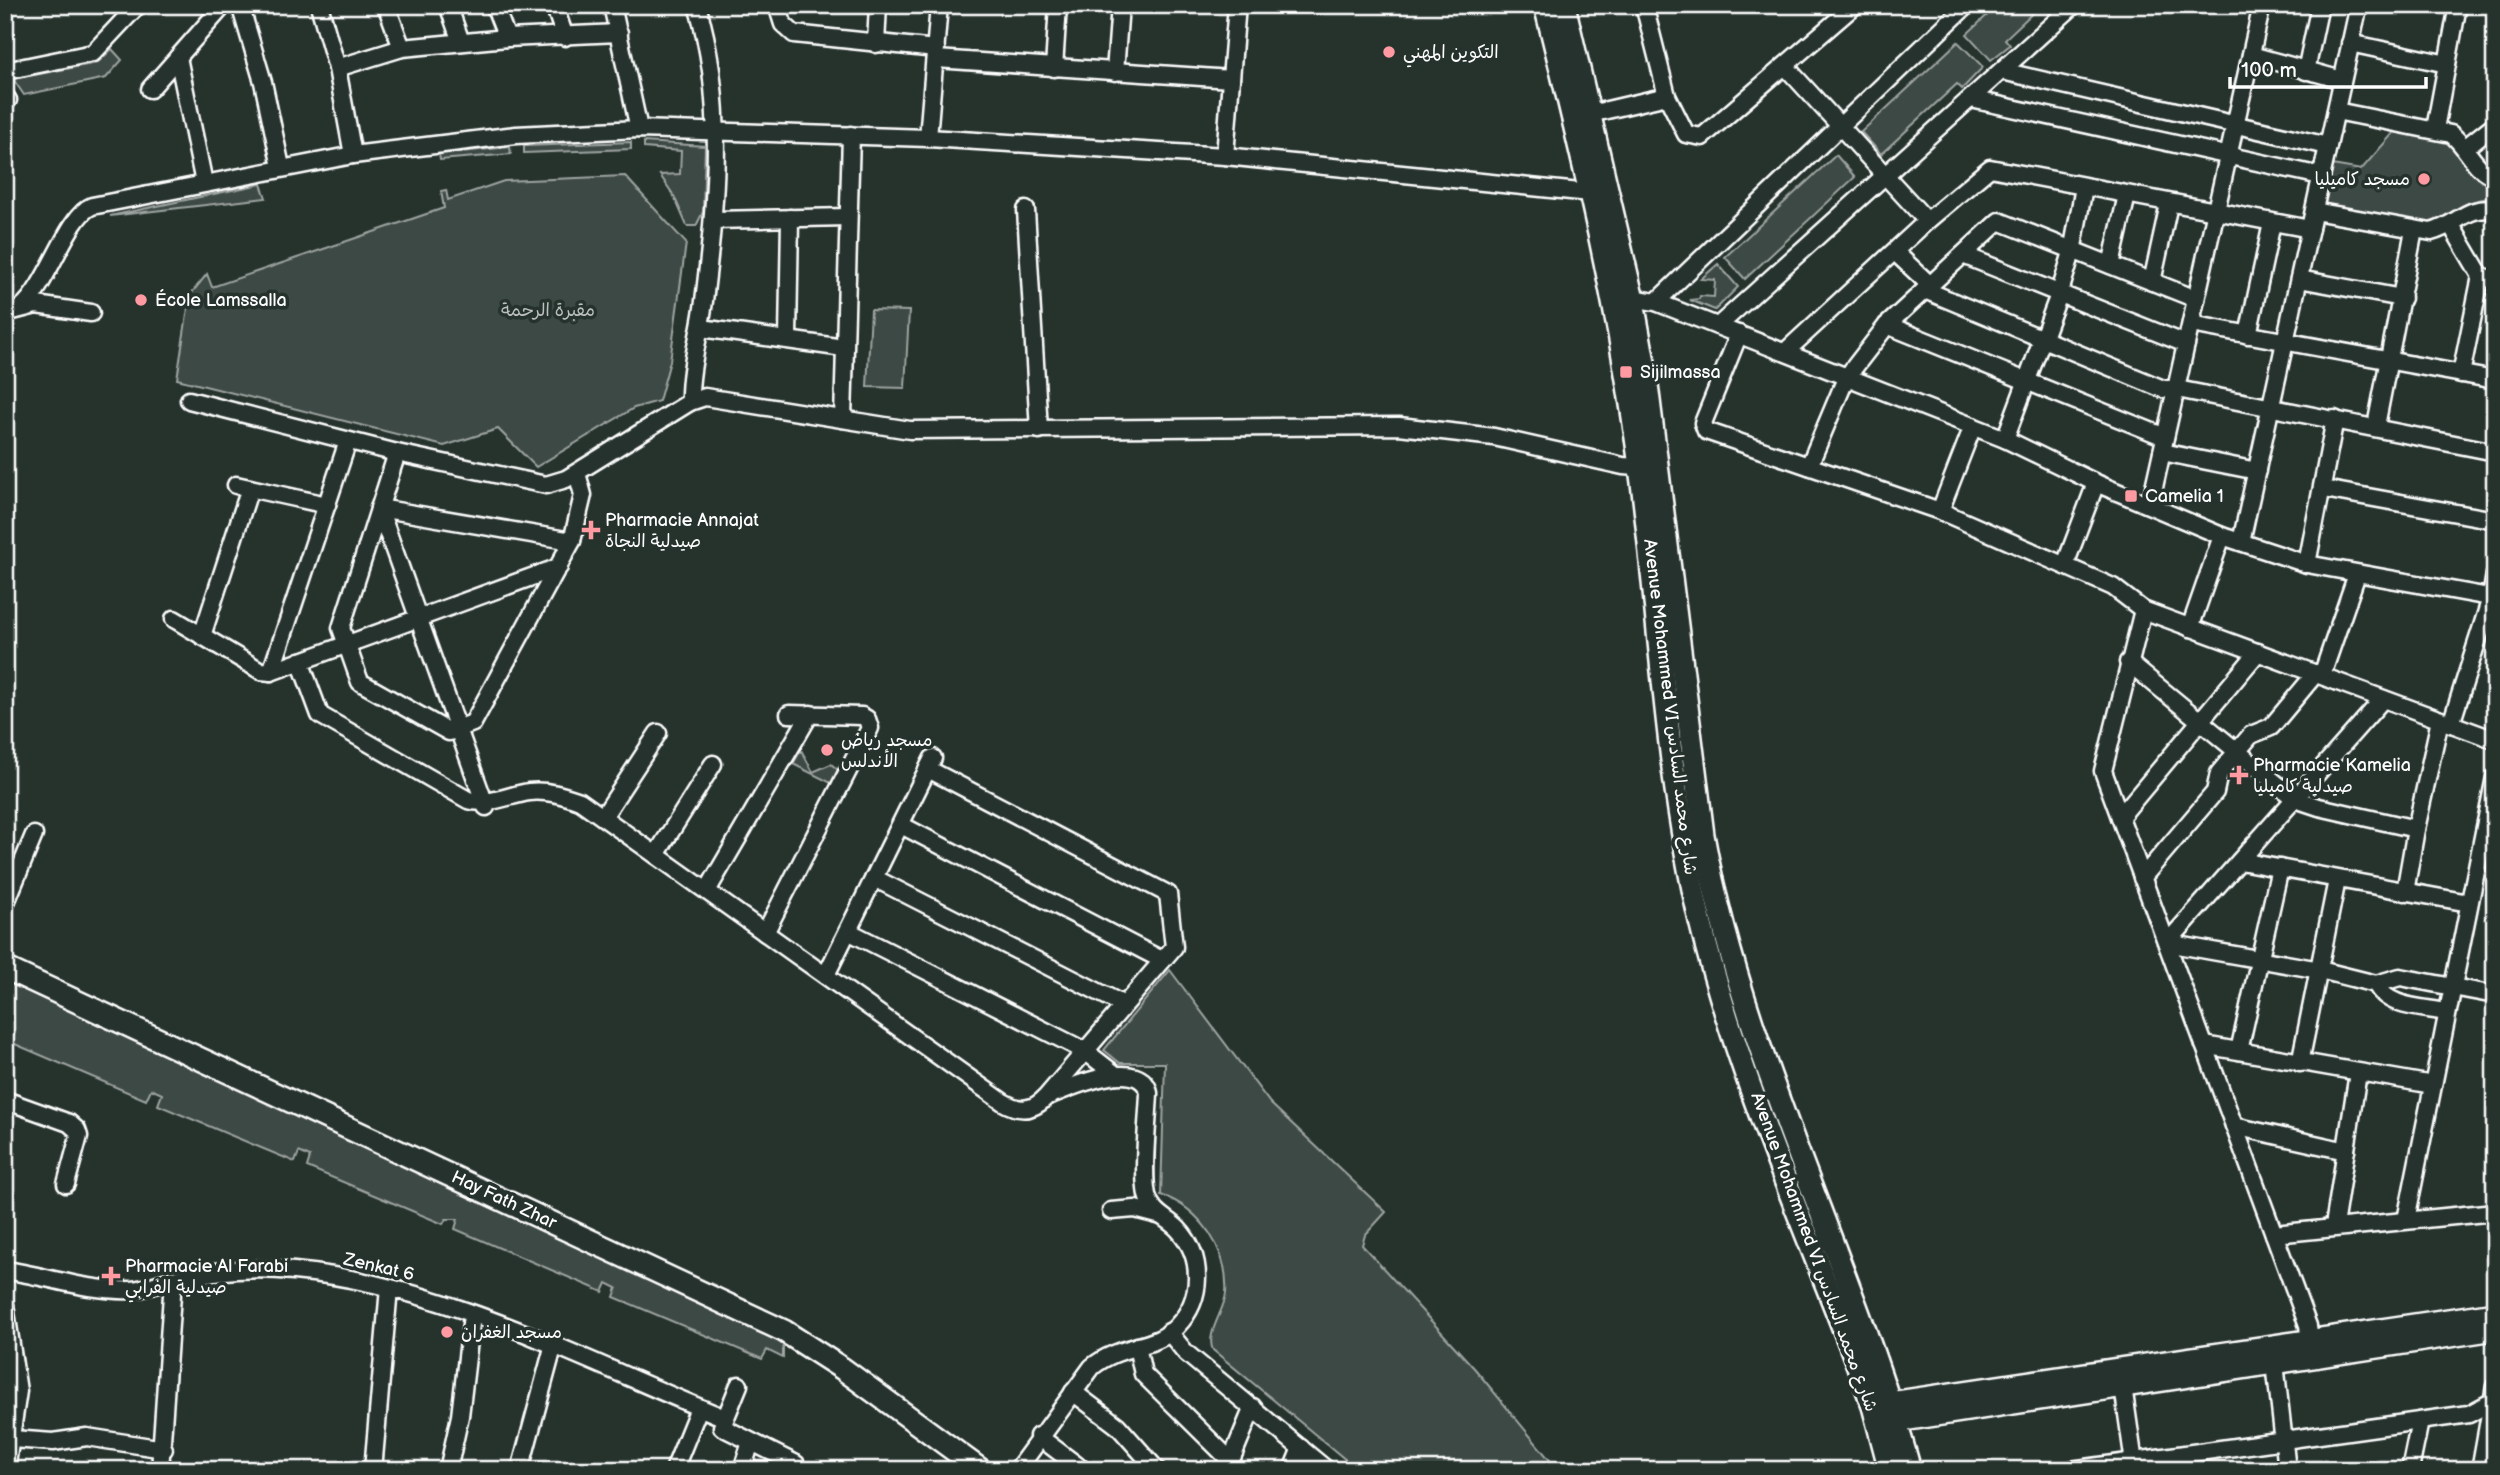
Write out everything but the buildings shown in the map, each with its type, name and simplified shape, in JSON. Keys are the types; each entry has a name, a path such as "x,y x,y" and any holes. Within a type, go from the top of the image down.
{"street":[{"path":"5,71 93,53 138,5"},
{"path":"150,89 224,5"},
{"path":"240,5 263,82 281,167"},
{"path":"319,5 337,68 353,155"},
{"path":"386,5 402,48"},
{"path":"447,5 461,42"},
{"path":"494,5 507,38"},
{"path":"554,5 565,37"},
{"path":"612,5 639,129"},
{"path":"690,401 714,220 716,131 708,57 697,5"},
{"path":"777,5 783,24 793,34 1054,68 1231,79"},
{"path":"876,44 878,5"},
{"path":"928,138 939,5"},
{"path":"1054,68 1058,5"},
{"path":"1115,72 1120,5"},
{"path":"1225,156 1237,5"},
{"name":"Avenue Mohammed VI شارع محمد السادس","path":"1545,5 1588,191 1622,298"},
{"name":"Avenue Mohammed VI شارع محمد السادس","path":"1564,5 1609,195 1622,298 1650,468 1693,836 1732,963 1763,1087 1884,1413 1910,1470"},
{"path":"1644,5 1667,96 1686,134 1702,137 1855,5"},
{"path":"1656,302 1967,5"},
{"path":"1718,326 2074,5"},
{"path":"2150,505 2262,5"},
{"path":"2306,71 2320,5"},
{"path":"2241,542 2359,5"},
{"path":"2435,129 2458,5"},
{"path":"337,68 402,48 507,38 619,33"},
{"path":"2350,43 2447,64"},
{"path":"2251,55 2342,80"},
{"path":"178,57 204,183"},
{"path":"1786,66 1927,221"},
{"path":"2002,71 2328,146"},
{"path":"1590,114 1667,96"},
{"path":"1971,99 2321,176"},
{"path":"2336,111 2451,134 2466,147 2480,170 2495,176"},
{"path":"2466,147 2495,124"},
{"path":"22,308 37,292 85,209 281,167 353,155 516,135 639,129 928,138 1225,156 1609,195"},
{"path":"843,419 851,135"},
{"path":"1785,352 1927,221 1990,168 2310,229"},
{"path":"2005,439 2060,292 2072,252 2084,187"},
{"path":"2111,265 2127,195"},
{"path":"2152,282 2169,204"},
{"path":"2314,211 2431,232 2451,225 2472,209 2495,210"},
{"path":"1026,210 1038,430"},
{"path":"714,220 848,217"},
{"path":"788,339 790,218"},
{"path":"1809,466 1846,378 1887,325 1999,221 2196,299"},
{"path":"2248,335 2272,223"},
{"path":"2451,225 2488,278 2461,374"},
{"path":"2376,426 2414,230"},
{"path":"1895,251 1927,288 2164,389 2177,389 2376,426 2495,452"},
{"path":"1964,256 2186,344"},
{"path":"2299,279 2402,298"},
{"path":"1622,298 1656,302 1973,426 2096,483 2222,536 2307,564 2493,598"},
{"path":"5,313 22,308 49,306 91,313"},
{"path":"2191,324 2495,380"},
{"path":"1887,325 2027,381 2163,444 2257,471"},
{"path":"701,328 845,348"},
{"path":"1739,334 1708,405 1704,428 1712,434 1940,511 2113,587 2143,610 2495,740"},
{"path":"189,400 397,453 545,485 577,472 690,401 719,397 910,430 1399,426 1494,437 1650,468"},
{"path":"2307,564 2324,489 2335,419"},
{"path":"1940,511 1973,426"},
{"path":"271,672 348,441"},
{"path":"397,453 341,628 360,682 449,732 473,723 572,541 583,495 577,472"},
{"path":"2065,565 2096,483"},
{"path":"202,636 243,486 327,505"},
{"path":"2324,489 2495,520"},
{"path":"379,508 572,541"},
{"path":"379,508 485,805"},
{"path":"2190,628 2222,536"},
{"path":"174,619 261,671 271,672 559,567"},
{"path":"2143,878 2215,792 2219,773 2236,752 2251,735 2271,727 2319,674 2357,574"},
{"path":"2405,892 2416,829 2446,722 2493,598 2495,574"},
{"path":"2143,610 2103,762 2103,771 2308,1326 2310,1340"},
{"path":"2120,817 2258,652"},
{"path":"300,662 320,715 468,800 485,805 532,792 550,793 580,801 1012,1108 1031,1108 1046,1097 1174,947 1168,894 931,764 826,975"},
{"path":"2128,662 2295,799 2416,829"},
{"path":"2166,943 2383,699"},
{"path":"765,933 870,728 867,719 862,716 789,714"},
{"path":"707,891 810,714"},
{"path":"603,817 658,733"},
{"path":"656,855 713,764"},
{"path":"2406,1220 2495,777"},
{"path":"901,825 1162,960"},
{"path":"5,905 34,835"},
{"path":"2240,861 2469,903"},
{"path":"2239,1051 2280,868"},
{"path":"874,878 1124,1005"},
{"path":"2300,1063 2337,880"},
{"path":"848,931 1085,1051 1116,1075"},
{"path":"2166,943 2259,958 2376,984 2400,977 2495,995"},
{"name":"Hay Fath Zhar","path":"5,968 785,1331 843,1369 981,1470"},
{"path":"2376,984 2380,993 2390,1001 2446,1012"},
{"path":"2204,1045 2433,1085"},
{"path":"2334,1226 2358,1073"},
{"path":"1046,1097 1116,1075 1135,1075 1148,1087 1147,1193 1158,1215"},
{"path":"5,1100 69,1124 77,1130 79,1136 66,1184"},
{"path":"2234,1126 2346,1151"},
{"path":"1017,1470 1038,1436 1093,1367 1108,1354 1158,1340 1169,1332 1189,1311 1197,1290 1197,1268 1191,1248 1177,1228 1158,1215 1135,1209 1111,1211"},
{"path":"2274,1234 2495,1212"},
{"name":"Zenkat 6","path":"5,1270 114,1289 141,1289 173,1280 236,1271 281,1270 319,1274 389,1288 554,1344 725,1418"},
{"path":"160,1470 164,1449 173,1280"},
{"path":"373,1470 389,1288"},
{"path":"5,1305 18,1391 6,1470"},
{"path":"1884,1413 2123,1386 2274,1355 2310,1340 2495,1313"},
{"path":"448,1470 460,1416 472,1315"},
{"path":"1884,1413 2274,1355 2495,1329"},
{"path":"1169,1332 1186,1353 1327,1470"},
{"path":"520,1470 554,1344"},
{"path":"1137,1346 1143,1374 1229,1465 1253,1407"},
{"path":"2274,1355 2287,1470"},
{"path":"739,1385 722,1427 796,1464"},
{"path":"2123,1386 2134,1466"},
{"path":"1073,1392 1118,1426 1157,1470"},
{"path":"2071,1470 2134,1466 2283,1439 2469,1414 2494,1396"},
{"path":"2480,1470 2494,1396"},
{"path":"674,1470 699,1408"},
{"name":"Avenue Mohammed VI شارع محمد السادس","path":"1884,1413 1890,1470"},
{"path":"2410,1470 2420,1421"},
{"path":"1038,1436 1083,1470"},
{"path":"12,1439 53,1441 87,1437 164,1449"},
{"path":"742,1470 751,1442"},
{"path":"1292,1470 1301,1448"}],"green space":[{"path":"1998,5 2041,5 2005,39 2010,45 1991,60 1967,34"},
{"path":"1958,42 1983,67 1962,89 1957,84 1881,154 1861,132"},
{"path":"112,49 122,60 106,78 24,95 13,79 97,63"},
{"path":"2395,131 2430,135 2449,143 2456,148 2479,180 2495,187 2495,199 2469,203 2431,224 2324,204 2332,165 2361,170"},
{"path":"631,142 631,149 524,153 524,146"},
{"path":"644,142 705,146 703,212 696,226 687,226 674,196 660,175 680,174 681,151 644,148"},
{"path":"510,147 511,154 440,160 439,154"},
{"path":"1836,155 1855,177 1745,279 1725,257"},
{"name":"مقبرة الرحمة","path":"625,176 686,243 670,361 659,401 634,408 536,467 498,429 444,446 177,379 190,295 207,274 212,287 444,208 441,191 446,190 448,200 504,181"},
{"path":"261,184 266,198 110,216"},
{"path":"1718,264 1738,287 1715,310 1690,300 1699,299 1700,296 1714,297 1715,280 1701,279"},
{"path":"871,310 909,311 905,388 867,387"},
{"path":"801,750 813,772 831,764 838,770 831,783 793,764"},
{"path":"1170,970 1270,1103 1386,1212 1365,1235 1362,1245 1475,1369 1558,1470 1358,1470 1213,1350 1213,1329 1226,1293 1223,1261 1199,1220 1175,1201 1161,1195 1165,1063 1120,1063 1104,1050"},
{"path":"5,979 783,1343 783,1358 767,1350 762,1359 614,1297 617,1288 607,1283 603,1292 455,1229 458,1219 446,1219 443,1224 307,1167 310,1157 299,1152 295,1162 158,1105 162,1094 151,1089 146,1100 10,1042 15,1032 5,1028"}],"place":[{"name":"التكوين المهني","path":"1389,52"},
{"name":"مسجد كاميليا","path":"2424,179"},
{"name":"École Lamssalla","path":"141,300"},
{"name":"Sijilmassa","path":"1626,372"},
{"name":"Camelia 1","path":"2131,496"},
{"name":"Pharmacie Annajat صيدلية النجاة","path":"591,530"},
{"name":"مسجد رياض الأندلس","path":"827,750"},
{"name":"Pharmacie Kamelia صيدلية كاميليا","path":"2239,775"},
{"name":"Pharmacie Al Farabi صيدلية الفرابي","path":"111,1276"},
{"name":"مسجد الغفران","path":"447,1332"}]}
